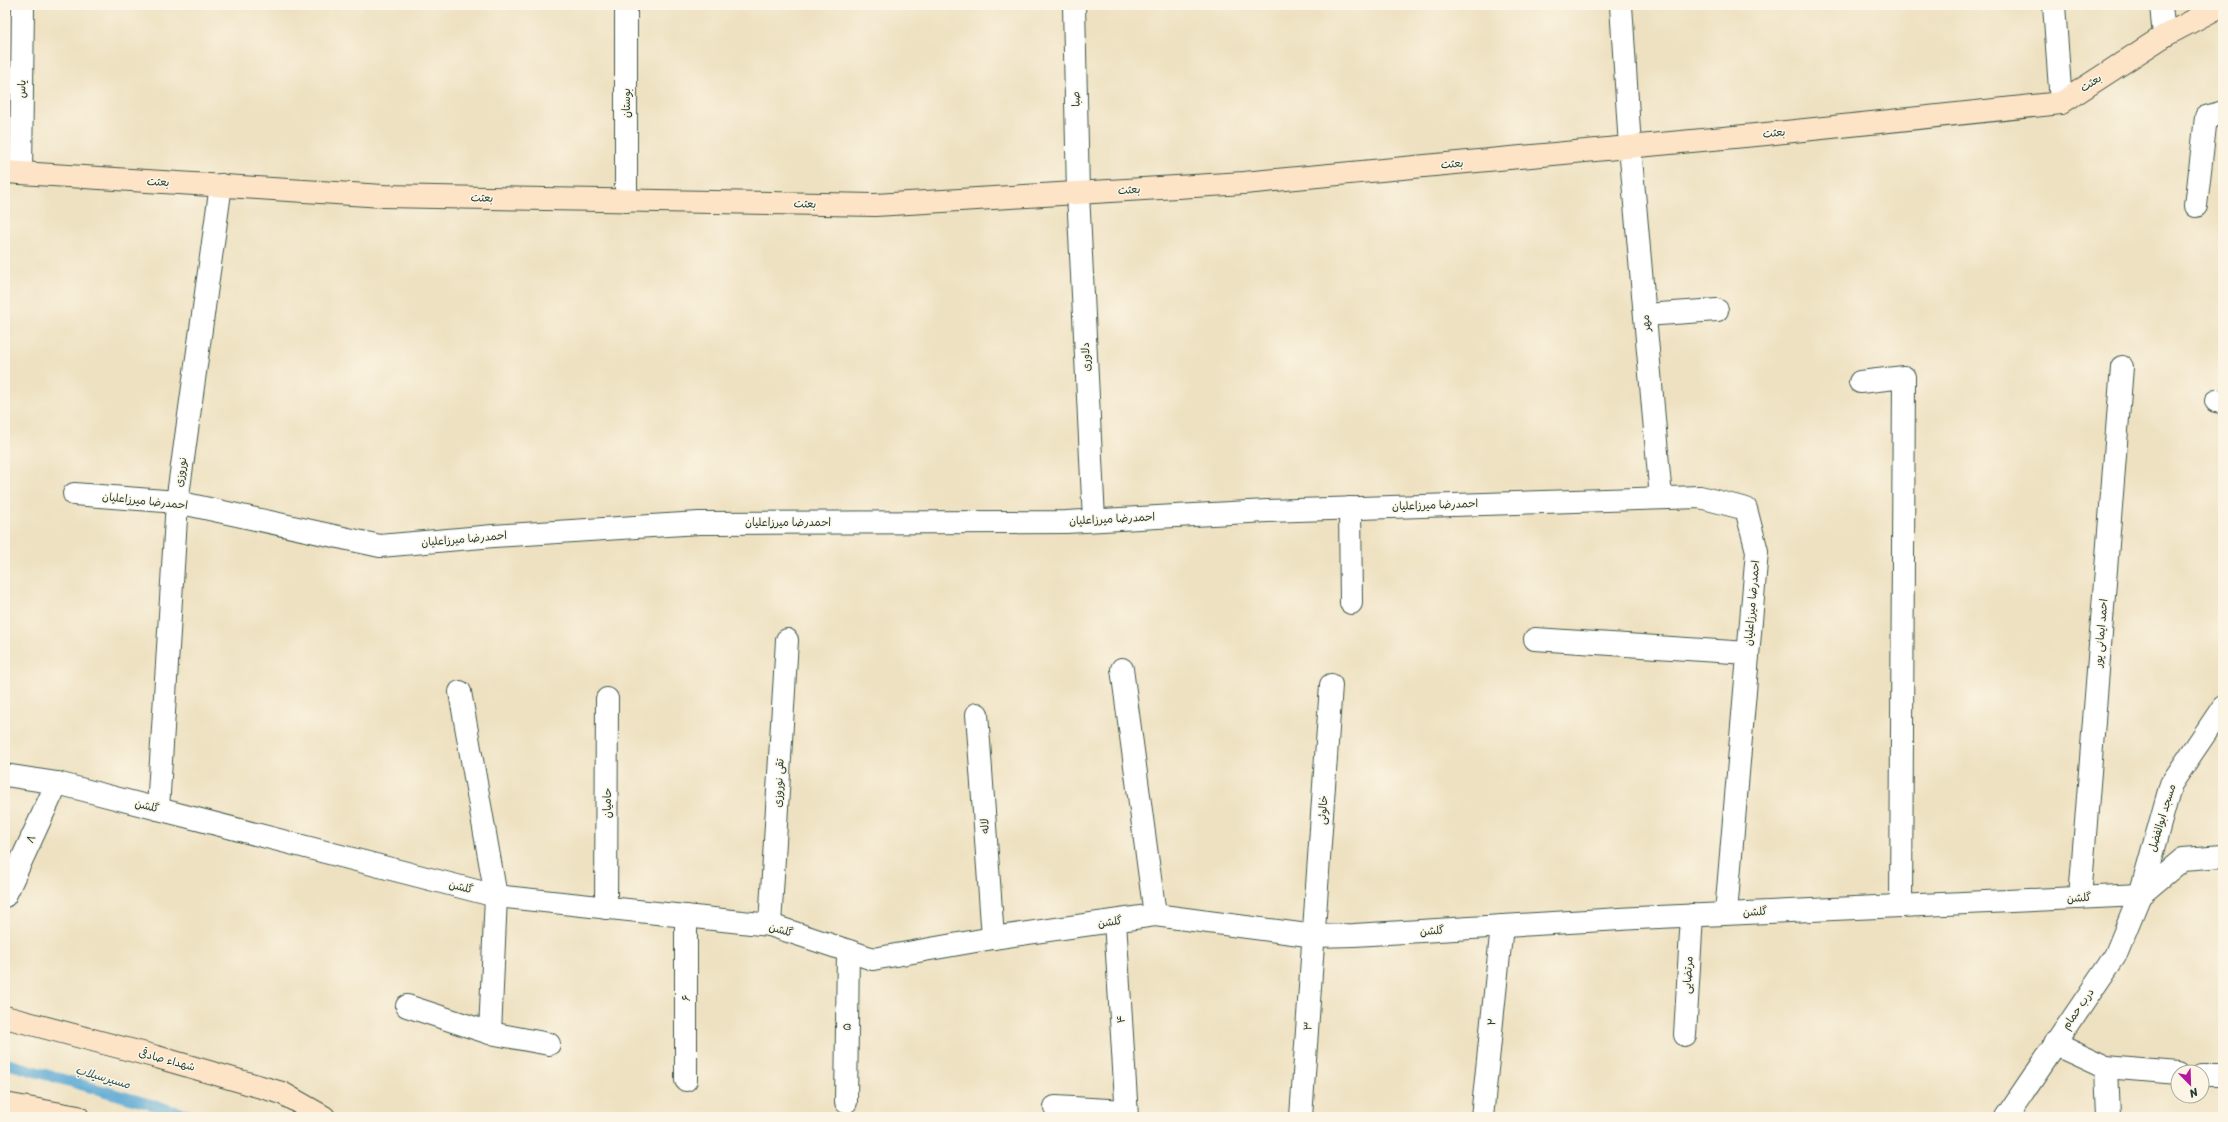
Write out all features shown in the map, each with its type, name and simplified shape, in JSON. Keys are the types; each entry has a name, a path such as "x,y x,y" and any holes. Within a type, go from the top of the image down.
{"main road":[{"name":"بعثت","path":"13,173 382,196 875,205 1244,183 1630,147 2061,103 2164,36 2223,5"},
{"name":"شهداء صادقی","path":"5,1017 157,1057 282,1093 324,1117"},
{"path":"5,1104 78,1117"}],"street":[{"name":"یاس","path":"13,173 23,5"},
{"name":"بوستان","path":"626,5 626,200"},
{"name":"صبا","path":"1074,5 1078,193"},
{"name":"مهر","path":"1621,5 1630,147 1661,498"},
{"path":"2054,5 2061,103"},
{"path":"2161,5 2164,36"},
{"path":"2196,206 2206,117 2223,112"},
{"name":"نوروزی","path":"158,809 177,502 221,185"},
{"name":"دلاوری","path":"1078,193 1094,520"},
{"path":"1645,315 1718,310"},
{"name":"احمد ایمانی پور","path":"2080,898 2122,367"},
{"path":"1860,382 1904,377 1901,906"},
{"name":"احمدرضا میرزاعلیان","path":"74,494 177,502 380,546 493,536 699,523 1094,520 1350,508 1700,497 1746,509 1757,551 1726,913"},
{"path":"1350,508 1351,603"},
{"path":"1535,639 1748,653"},
{"name":"تقی نوروزی","path":"770,925 787,640"},
{"path":"1122,669 1155,915"},
{"name":"خالوئی","path":"1315,936 1331,685"},
{"path":"460,692 496,896 490,1033"},
{"name":"حامیان","path":"606,908 607,699"},
{"name":"مسجد ابوالفضل","path":"2140,895 2171,784 2223,707"},
{"name":"لاله","path":"977,714 992,938"},
{"name":"گلشن","path":"5,775 57,783 496,896 770,925 873,959 992,938 1155,915 1315,936 1354,936 1726,913 2140,895"},
{"name":"۸","path":"5,896 57,783"},
{"path":"2140,895 2183,859 2223,856"},
{"name":"درب حمام","path":"2006,1117 2054,1043 2115,956 2140,895"},
{"name":"مرتضایی","path":"1685,1035 1692,915"},
{"name":"۶","path":"686,916 686,1080"},
{"name":"۴","path":"1115,921 1126,1114"},
{"name":"۲","path":"1482,1117 1502,926"},
{"name":"۳","path":"1301,1117 1315,936"},
{"name":"۵","path":"846,1102 848,951"},
{"path":"407,1006 490,1033 549,1044"},
{"path":"2054,1043 2106,1067 2170,1072"},
{"path":"2106,1067 2108,1117"},
{"path":"2210,1074 2223,1075"},
{"path":"1055,1107 1126,1114"}],"waterway":[{"name":"مسیرسیلاب","path":"5,1063 195,1117"}]}
